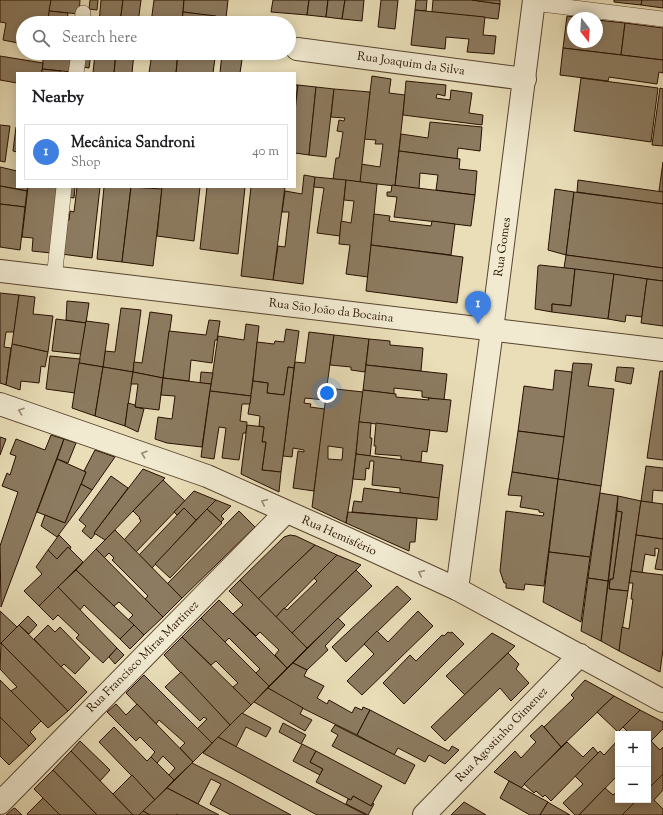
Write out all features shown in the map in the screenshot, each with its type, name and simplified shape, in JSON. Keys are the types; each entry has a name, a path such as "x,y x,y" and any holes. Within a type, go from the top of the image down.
{"street":[{"name":"Rua Gomes","path":"456,589 492,330 534,2"},
{"name":"Rua Joaquim da Silva","path":"297,49 525,79"},
{"name":"Rua São João da Bocaina","path":"0,271 54,279 663,350"},
{"name":"Rua Hemisfério","path":"0,404 207,476 348,539 456,589 663,701"},
{"name":"Rua Francisco Miras Martinez","path":"0,803 286,512"},
{"name":"Rua Agostinho Gimenez","path":"424,815 580,655"}],"lane":[{"path":"534,2 663,19"},
{"path":"76,72 77,60"},
{"path":"54,279 64,188"}],"building":[{"path":"0,0 51,0 49,16 16,16 16,43 3,40 6,23 0,22"},
{"path":"51,0 80,0 79,14 49,11"},
{"path":"90,0 98,0 97,10 89,9"},
{"path":"101,0 123,0 121,16 100,16"},
{"path":"123,0 141,0 139,16 121,16"},
{"path":"154,0 184,0 183,16 152,16"},
{"path":"184,0 228,0 226,16 212,16 183,12"},
{"path":"273,0 309,0 307,15 271,12"},
{"path":"309,0 328,0 326,17 307,15"},
{"path":"328,0 345,0 342,19 326,17"},
{"path":"345,0 364,0 362,21 342,19"},
{"path":"381,0 398,0 395,29 378,27"},
{"path":"416,0 427,0 426,11 415,10"},
{"path":"433,0 472,0 500,4 498,19 432,12"},
{"path":"472,0 500,0 500,4"},
{"path":"614,0 642,0 641,5 614,2"},
{"path":"642,0 663,0 663,8 641,5"},
{"path":"415,10 485,17 483,35 496,36 494,54 467,52 469,39 446,37 445,49 411,45"},
{"path":"49,11 68,13 68,16 49,16"},
{"path":"183,12 216,16 183,16"},
{"path":"567,16 567,48 603,48 603,21 625,23 621,55 563,48"},
{"path":"625,23 663,28 663,60 621,55"},
{"path":"563,48 663,60 663,73 659,72 657,84 609,77 608,81 560,75"},
{"path":"0,56 16,59 16,60 43,63 42,72 16,72 16,83 0,80"},
{"path":"43,60 73,60 72,72 42,69"},
{"path":"84,60 90,60 89,68 83,67"},
{"path":"94,60 115,60 114,72 93,72"},
{"path":"115,60 133,60 132,72 114,72"},
{"path":"151,60 177,60 176,72 149,72"},
{"path":"177,60 215,60 213,72 176,72"},
{"path":"221,60 242,60 240,72 220,72"},
{"path":"42,69 61,71 61,72 42,72"},
{"path":"372,76 391,79 389,93 405,95 395,186 360,182 361,164 380,167 383,144 375,144 376,140 364,139"},
{"path":"581,78 658,88 651,142 574,131"},
{"path":"406,81 446,85 445,96 437,94 436,98 450,100 451,90 472,93 469,113 483,115 482,125 403,115"},
{"path":"296,85 298,85 296,100"},
{"path":"298,85 316,87 309,155 296,153 296,102"},
{"path":"316,87 334,89 326,157 309,155"},
{"path":"660,88 663,89 663,146 652,145"},
{"path":"334,89 370,92 360,182 333,179 336,158 339,158 343,132 337,131 339,120 344,121 345,118 331,117"},
{"path":"430,122 482,127 480,151 458,148 457,159 399,151 401,134 428,138"},
{"path":"0,125 10,126 5,162 0,161"},
{"path":"16,127 16,152 13,151"},
{"path":"399,151 460,159 459,169 477,171 475,195 436,190 438,175 420,173 419,189 395,186"},
{"path":"663,162 663,192 659,191"},
{"path":"0,167 16,171 16,188 28,188 27,191 0,186"},
{"path":"304,175 315,177 303,284 273,280 278,246 285,247 289,212 282,212 285,191 302,194"},
{"path":"315,177 346,180 340,236 317,233 324,188 314,187"},
{"path":"346,180 377,184 368,277 346,274 350,245 339,244 341,221 351,223 354,201 344,200"},
{"path":"578,180 663,192 663,204 577,192"},
{"path":"392,185 475,195 471,226 394,217 397,197 387,196 387,192 391,192"},
{"path":"0,186 27,191 25,207 0,204"},
{"path":"28,188 59,188 51,253 32,251 33,238 22,237"},
{"path":"68,188 75,188 74,198 67,197"},
{"path":"77,188 100,188 92,258 61,254 65,220 69,220 70,211 74,212"},
{"path":"104,188 131,188 122,262 97,259"},
{"path":"131,188 162,189 153,266 122,262"},
{"path":"162,188 200,188 194,241 157,236"},
{"path":"207,188 245,188 238,254 200,249"},
{"path":"251,188 285,188 273,280 241,276"},
{"path":"555,189 574,192 566,255 548,250"},
{"path":"574,192 663,204 663,268 566,255"},
{"path":"0,204 25,207 20,250 0,247"},
{"path":"374,214 390,216 389,221 431,226 432,221 455,224 451,255 371,245"},
{"path":"371,245 463,257 457,303 366,291"},
{"path":"566,255 663,268 663,281 564,268"},
{"path":"538,266 575,269 571,306 552,304 552,312 535,309"},
{"path":"575,269 614,274 608,319 552,312 552,304 571,306"},
{"path":"614,274 647,279 642,317 626,315 625,322 608,319"},
{"path":"647,279 663,281 663,326 641,323"},
{"path":"0,293 19,295 14,332 6,332 4,347 11,348 6,385 0,383"},
{"path":"19,295 35,297 33,314 53,316 48,352 12,344"},
{"path":"67,301 89,303 86,323 66,320"},
{"path":"121,308 141,310 133,372 103,367 105,351 115,352"},
{"path":"150,312 172,315 163,378 133,372 134,362 142,363"},
{"path":"56,319 86,323 81,354 52,351"},
{"path":"209,320 220,321 217,340 215,340 212,363 191,360 189,381 163,378 169,331 206,335"},
{"path":"86,321 109,324 103,367 79,363"},
{"path":"246,324 259,326 251,396 210,391 218,336 244,340"},
{"path":"286,329 299,331 294,368 288,367 284,395 267,393 268,383 253,381 257,342 274,344 275,341 284,342"},
{"path":"309,332 334,335 325,400 305,398 304,403 311,404 310,407 325,409 314,491 293,488 298,451 304,452 304,450 293,448 292,457 283,456 295,362 305,363"},
{"path":"334,335 369,339 365,372 351,370 351,367 330,365"},
{"path":"369,339 390,341 390,345 423,348 421,371 366,365"},
{"path":"12,344 48,352 45,367 41,366 39,383 21,381 20,390 6,385"},
{"path":"50,356 80,359 75,393 46,389"},
{"path":"79,363 103,367 95,416 72,408"},
{"path":"573,363 592,364 588,386 614,389 601,486 558,479"},
{"path":"366,365 447,374 444,400 422,397 422,391 394,388 394,394 363,390"},
{"path":"103,367 133,372 125,426 95,416"},
{"path":"288,367 294,368 281,472 262,470 266,442 262,442 264,427 259,426 260,416 248,414 253,381 268,383 267,393 284,395"},
{"path":"617,367 634,368 631,384 615,381"},
{"path":"555,370 572,372 564,437 518,431 524,386 553,390"},
{"path":"660,371 663,371 663,460 647,458"},
{"path":"133,372 163,378 159,410 135,407 138,384 131,384"},
{"path":"201,372 213,373 211,384 200,383"},
{"path":"163,378 211,384 202,447 167,443 155,439 158,417 172,419 175,396 161,395"},
{"path":"327,388 363,392 352,487 346,523 312,507","holes":["328,446 343,448 342,460 328,459"]},
{"path":"363,390 396,394 396,397 451,400 447,432 359,422"},
{"path":"210,391 251,396 250,404 242,404 240,421 247,422 246,433 243,433 239,460 222,458 226,428 219,427 214,459 201,457"},
{"path":"128,403 135,405 135,407 144,409 138,432 125,426"},
{"path":"359,422 371,423 370,438 372,438 370,456 356,454"},
{"path":"376,423 430,430 427,452 422,451 421,462 401,460 401,456 375,454 376,446 374,446"},
{"path":"247,425 264,427 262,442 266,442 262,470 281,472 279,492 241,474"},
{"path":"518,431 564,437 558,479 512,472"},
{"path":"51,435 64,439 1,607 0,546 18,492 2,486 7,473 10,475 16,456 10,454 16,439 45,450"},
{"path":"0,437 6,439 0,455"},
{"path":"64,439 76,443 68,463 57,459"},
{"path":"95,450 115,457 92,490 81,484 86,472 84,471"},
{"path":"356,454 443,465 439,498 400,493 400,488 372,485 374,461 370,461 369,469 366,468 365,480 353,479"},
{"path":"57,459 86,472 65,523 37,512"},
{"path":"646,466 663,468 663,491 653,490 652,503 641,501"},
{"path":"143,469 165,478 105,540 94,533"},
{"path":"512,472 558,479 544,586 525,584 524,590 506,588 506,583 504,583 500,571 506,511 543,516 544,513 539,512 539,510 520,507 522,496 508,495"},
{"path":"111,476 128,488 91,539 82,531 86,526 79,520"},
{"path":"558,479 601,486 590,557 549,552"},
{"path":"163,480 185,501 136,552 124,540 141,521 133,511"},
{"path":"81,484 92,490 57,537 41,526 45,515 65,523"},
{"path":"364,488 439,498 437,520 352,512 354,501 362,502"},
{"path":"194,491 216,500 196,520 184,508 177,515 174,512"},
{"path":"600,493 618,496 608,581 588,578"},
{"path":"618,496 641,501 628,591 609,589 610,579 613,579 622,512 617,511"},
{"path":"216,500 231,506 221,516 224,519 221,522 207,509"},
{"path":"641,501 663,504 663,539 636,535"},
{"path":"184,508 196,520 152,568 139,555"},
{"path":"207,509 222,523 170,578 155,564"},
{"path":"239,511 255,527 182,598 167,584"},
{"path":"617,511 622,512 613,579 610,579 609,589 628,591 619,651 601,641"},
{"path":"348,512 417,518 415,542 410,542 409,551 346,523"},
{"path":"115,530 182,598 163,617 145,599 148,596 112,560 114,558 109,553 104,558 96,549"},
{"path":"59,535 71,547 70,549 68,547 57,559 48,550"},
{"path":"290,535 296,536 315,545 258,599 240,580 284,537"},
{"path":"636,535 663,539 663,570 655,569 659,549 655,548 655,556 645,554 642,573 631,571"},
{"path":"315,545 337,555 276,617 258,599"},
{"path":"68,547 83,562 39,606 24,591 42,574 36,567 48,550 57,559"},
{"path":"96,549 163,617 144,635 128,620 133,615 119,602 114,606 76,570"},
{"path":"549,552 590,557 581,622 543,602"},
{"path":"337,555 361,565 292,633 276,617 284,608 287,610 317,581 314,578"},
{"path":"76,570 134,625 120,639 84,605 80,610 58,587"},
{"path":"356,570 372,586 307,648 292,633"},
{"path":"631,571 663,575 663,649 660,672 619,651 622,627 629,629 633,599 631,599 633,583 629,583"},
{"path":"588,578 608,581 601,641 581,631"},
{"path":"240,580 307,648 287,668 275,655 279,650 260,632 256,636 233,614 243,605 229,591"},
{"path":"397,586 411,599 346,662 332,647"},
{"path":"58,587 117,648 103,663 76,638 79,635 58,615 53,620 39,606"},
{"path":"219,600 287,668 269,686 256,673 260,669 229,638 225,642 201,618"},
{"path":"0,611 17,627 0,644"},
{"path":"418,611 433,626 362,695 347,681 374,654 364,644 377,631 388,642"},
{"path":"28,616 37,625 29,634 19,625"},
{"path":"201,618 269,686 251,705 233,687 238,683 216,661 211,665 182,637"},
{"path":"338,618 345,625 325,646 328,650 307,670 293,663"},
{"path":"19,625 87,692 68,711 1,643"},
{"path":"48,625 55,632 60,627 90,658 75,674 64,664 61,667 34,639"},
{"path":"134,625 144,635 130,649 120,639"},
{"path":"448,632 452,632 464,644 404,704 383,683 410,655 416,661 442,635 444,636"},
{"path":"492,633 515,646 465,695 446,676"},
{"path":"182,637 251,705 230,725 164,655"},
{"path":"1,643 68,711 48,728 11,691 17,687 0,669"},
{"path":"117,648 124,655 115,664 109,657"},
{"path":"508,653 519,664 516,669 529,683 511,701 500,688 445,741 431,727"},
{"path":"293,663 307,670 304,676 324,686 317,698 327,704 329,700 352,713 355,707 362,710 363,707 370,710 357,735 294,704 268,688"},
{"path":"181,672 230,725 212,743 197,729 207,719 204,717 200,721 165,687"},
{"path":"144,675 212,743 193,762 180,748 185,743 159,720 156,724 126,693"},
{"path":"0,680 41,721 30,732 36,739 29,746 0,717"},
{"path":"585,680 614,696 561,747 544,727 574,698 571,695"},
{"path":"268,688 303,708 300,714 312,720 305,731 254,702"},
{"path":"614,696 640,710 619,731 617,731 597,712"},
{"path":"116,704 126,715 137,704 193,762 174,780 169,775 175,768 163,756 157,763 151,757 155,752 140,737 136,741 107,712"},
{"path":"370,710 449,751 452,746 459,750 445,764 429,755 425,762 398,748 394,755 357,735"},
{"path":"640,710 663,722 663,729 651,741 651,731 627,731 623,727"},
{"path":"242,713 271,728 266,737 246,727 236,747 218,737"},
{"path":"0,717 29,746 9,765 0,756"},
{"path":"283,723 306,735 301,744 279,732"},
{"path":"335,725 415,765 405,784 332,746 338,735 331,731"},
{"path":"542,725 561,747 521,788 494,772 515,751 521,758 536,742 530,736"},
{"path":"114,727 147,761 151,757 174,780 155,800 99,742"},
{"path":"218,737 366,815 317,815 203,753"},
{"path":"80,741 110,770 100,781 71,751"},
{"path":"651,741 660,750 663,747 663,774 651,786"},
{"path":"567,742 583,757 593,747 598,753 551,801 545,795 543,797 536,791 534,793 524,784"},
{"path":"615,743 615,778 579,815 575,815 563,803 583,784 575,776 600,751 604,755"},
{"path":"302,744 316,751 310,762 323,769 320,775 293,761"},
{"path":"71,751 133,815 97,815 53,770"},
{"path":"316,751 382,786 371,806 353,796 351,800 316,782 323,769 310,762"},
{"path":"192,763 291,815 231,815 210,804 221,784 211,779 198,804 167,788"},
{"path":"53,770 97,815 60,815 34,789"},
{"path":"663,774 663,790 654,800 663,809 663,815 622,815 634,803 651,803 651,786"},
{"path":"132,775 155,800 139,815 133,815 113,794"},
{"path":"509,781 548,802 540,815 530,815 500,798"},
{"path":"167,788 219,815 150,815 143,811"},
{"path":"605,788 613,795 615,793 615,803 634,803 622,815 579,815"},
{"path":"353,796 371,806 373,803 374,804 368,815 346,804 348,799 351,800"},
{"path":"43,798 60,815 27,814"},
{"path":"464,802 486,815 451,815"},
{"path":"548,802 549,803 570,815 540,815"},
{"path":"14,808 22,815 6,815"},
{"path":"143,811 150,815 139,815"}],"place":[{"name":"Mecânica Sandroni","path":"478,324"}]}
